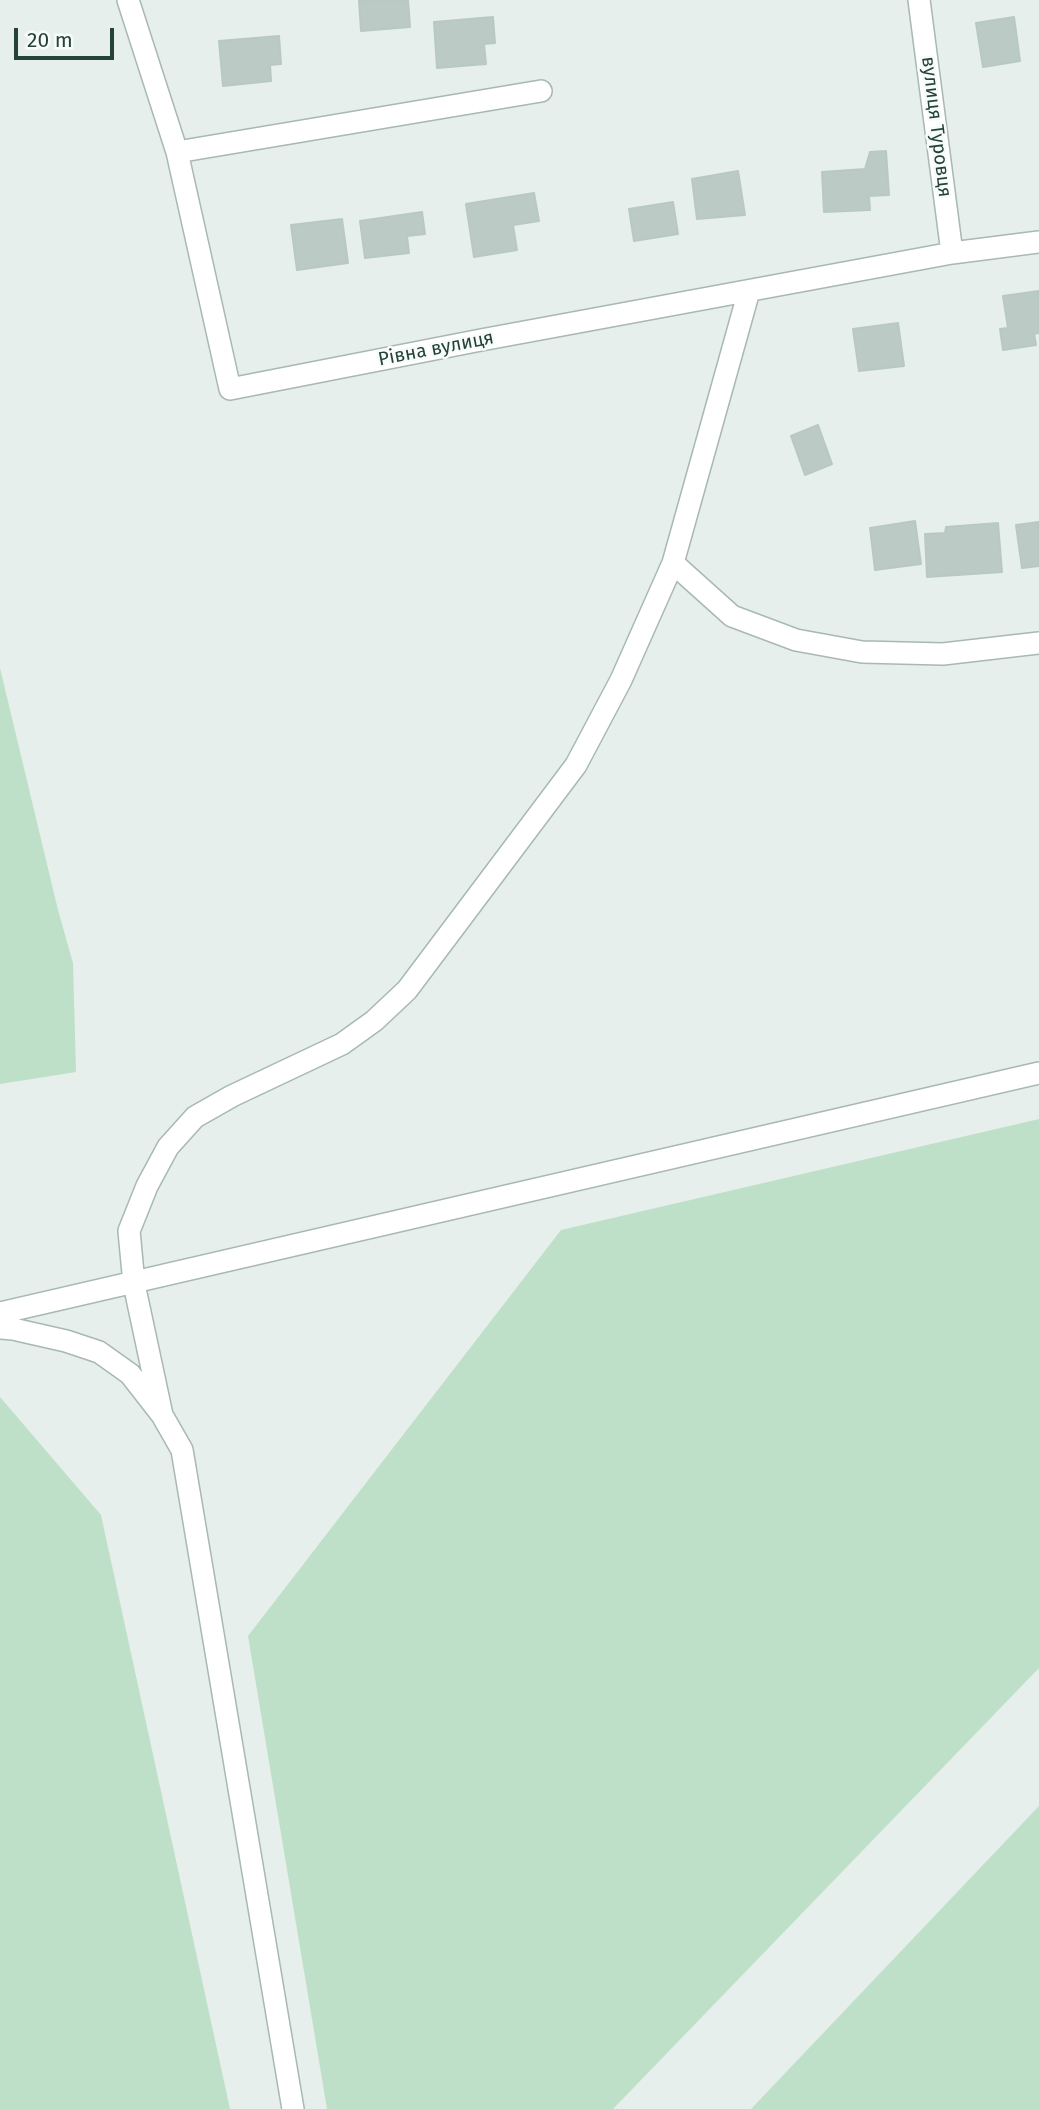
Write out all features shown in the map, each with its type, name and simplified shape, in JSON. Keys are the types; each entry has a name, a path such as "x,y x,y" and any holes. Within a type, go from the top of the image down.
{"street":[{"name":"Рівна вулиця","path":"128,0 177,152 230,389 952,254 1039,242"},
{"name":"вулиця Туровця","path":"919,0 952,254"},
{"path":"177,152 541,91"},
{"path":"162,1415 134,1284 129,1231 147,1186 168,1147 195,1117 232,1096 341,1044 374,1021 407,990 576,765 621,680 673,563 749,291"},
{"path":"673,563 732,616 796,640 862,652 943,654 1039,643"},
{"path":"0,1313 1039,1073"},
{"path":"0,1328 66,1341 99,1352 130,1374 162,1415 182,1450 293,2109"}],"green space":[{"path":"0,668 73,963 76,1072 0,1084"},
{"path":"1039,1119 1039,1668 613,2109 327,2109 248,1636 561,1230"},
{"path":"0,1397 101,1515 230,2109 0,2109"},
{"path":"1039,1806 1039,2109 751,2109"}],"building":[{"path":"359,0 408,0 410,27 361,31"},
{"path":"493,17 495,43 484,44 486,64 437,68 434,22"},
{"path":"1014,17 1020,61 983,67 976,23"},
{"path":"279,36 281,64 270,65 271,81 223,86 219,41"},
{"path":"886,151 889,195 869,196 870,210 824,212 822,172 865,169 870,152"},
{"path":"738,171 745,215 697,219 692,179"},
{"path":"534,193 539,221 513,225 517,250 474,257 466,204"},
{"path":"673,202 678,234 634,241 629,209"},
{"path":"422,212 425,234 407,236 409,253 365,258 360,221"},
{"path":"342,219 348,263 297,270 291,225"},
{"path":"1039,291 1039,333 1034,334 1036,345 1003,350 1000,329 1008,328 1003,296"},
{"path":"898,323 904,366 859,371 853,329"},
{"path":"818,425 832,464 805,475 791,436"},
{"path":"915,521 921,564 875,570 870,528"},
{"path":"1039,522 1039,566 1022,568 1016,525"},
{"path":"998,523 1002,572 927,577 925,534 945,533 946,527"}]}
